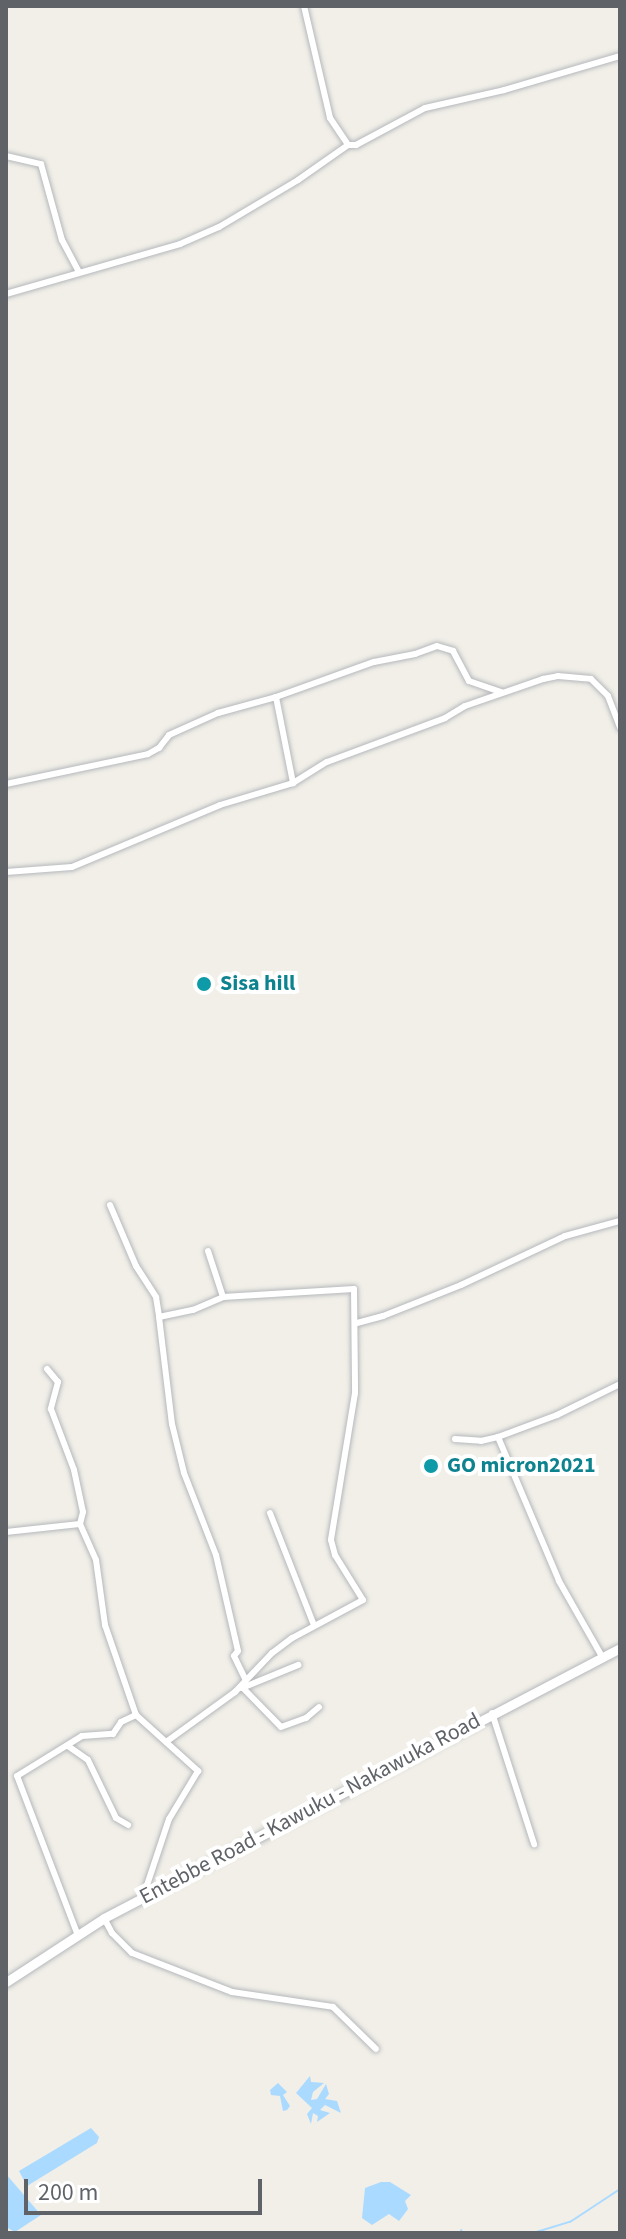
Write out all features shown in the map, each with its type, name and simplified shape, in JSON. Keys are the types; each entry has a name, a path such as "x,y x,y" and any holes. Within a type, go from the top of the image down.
{"main road":[{"name":"Entebbe Road - Kawuku - Nakawuka Road","path":"6,1982 104,1918 620,1648"}],"street":[{"path":"304,6 330,118 348,145"},
{"path":"6,294 180,244 219,227 298,180 348,145 356,145 425,108 504,90 620,56"},
{"path":"6,156 41,164 62,240 79,272"},
{"path":"6,784 148,754 172,733 218,713 276,697 374,662 437,646 453,651 469,681 501,692"},
{"path":"6,872 72,867 220,805 293,783 327,762 445,718 501,692 558,676 591,679 608,696 620,728"},
{"path":"276,697 293,783"},
{"path":"110,1205 136,1266 156,1297 172,1424 184,1473 216,1555 238,1651 234,1656 245,1679"},
{"path":"357,1323 438,1295 565,1236 620,1221"},
{"path":"208,1251 223,1297"},
{"path":"159,1317 193,1310 223,1297 354,1289 357,1323 355,1393 331,1540 335,1555 363,1600 314,1625 272,1653 235,1692"},
{"path":"47,1369 58,1382 51,1409 74,1470 83,1512 80,1524 96,1560 105,1625 136,1715 196,1767 199,1775 169,1819 143,1897"},
{"path":"455,1439 481,1441 498,1437 557,1415 620,1384"},
{"path":"498,1437 559,1581 603,1658"},
{"path":"270,1513 314,1625"},
{"path":"6,1532 80,1524"},
{"path":"166,1742 235,1692 298,1665"},
{"path":"243,1688 281,1727 306,1718 319,1707"},
{"path":"492,1713 534,1844"},
{"path":"77,1933 17,1780 19,1773 82,1736 113,1734 121,1722 136,1715"},
{"path":"68,1746 88,1760 116,1818 128,1825"},
{"path":"104,1918 112,1933 132,1953 232,1992 333,2007 376,2049"}],"water":[{"path":"310,2076 311,2082 324,2083 313,2092 311,2100 317,2099 326,2084 329,2094 325,2099 337,2101 341,2113 325,2105 320,2110 330,2113 317,2122 318,2116 313,2113 311,2124 307,2114 312,2108 296,2093"},
{"path":"278,2083 287,2092 283,2095 290,2106 287,2110 283,2111 280,2096 271,2095 270,2090"},
{"path":"91,2128 99,2137 97,2143 27,2186 19,2171"},
{"path":"6,2174 41,2215 15,2232 6,2227"},
{"path":"390,2182 411,2195 405,2201 408,2209 399,2221 389,2214 372,2225 362,2218 365,2188"}],"waterway":[{"path":"533,2233 570,2222 620,2189"}],"place":[{"name":"Sisa hill","path":"204,984"},
{"name":"GO micron2021","path":"431,1466"}]}
